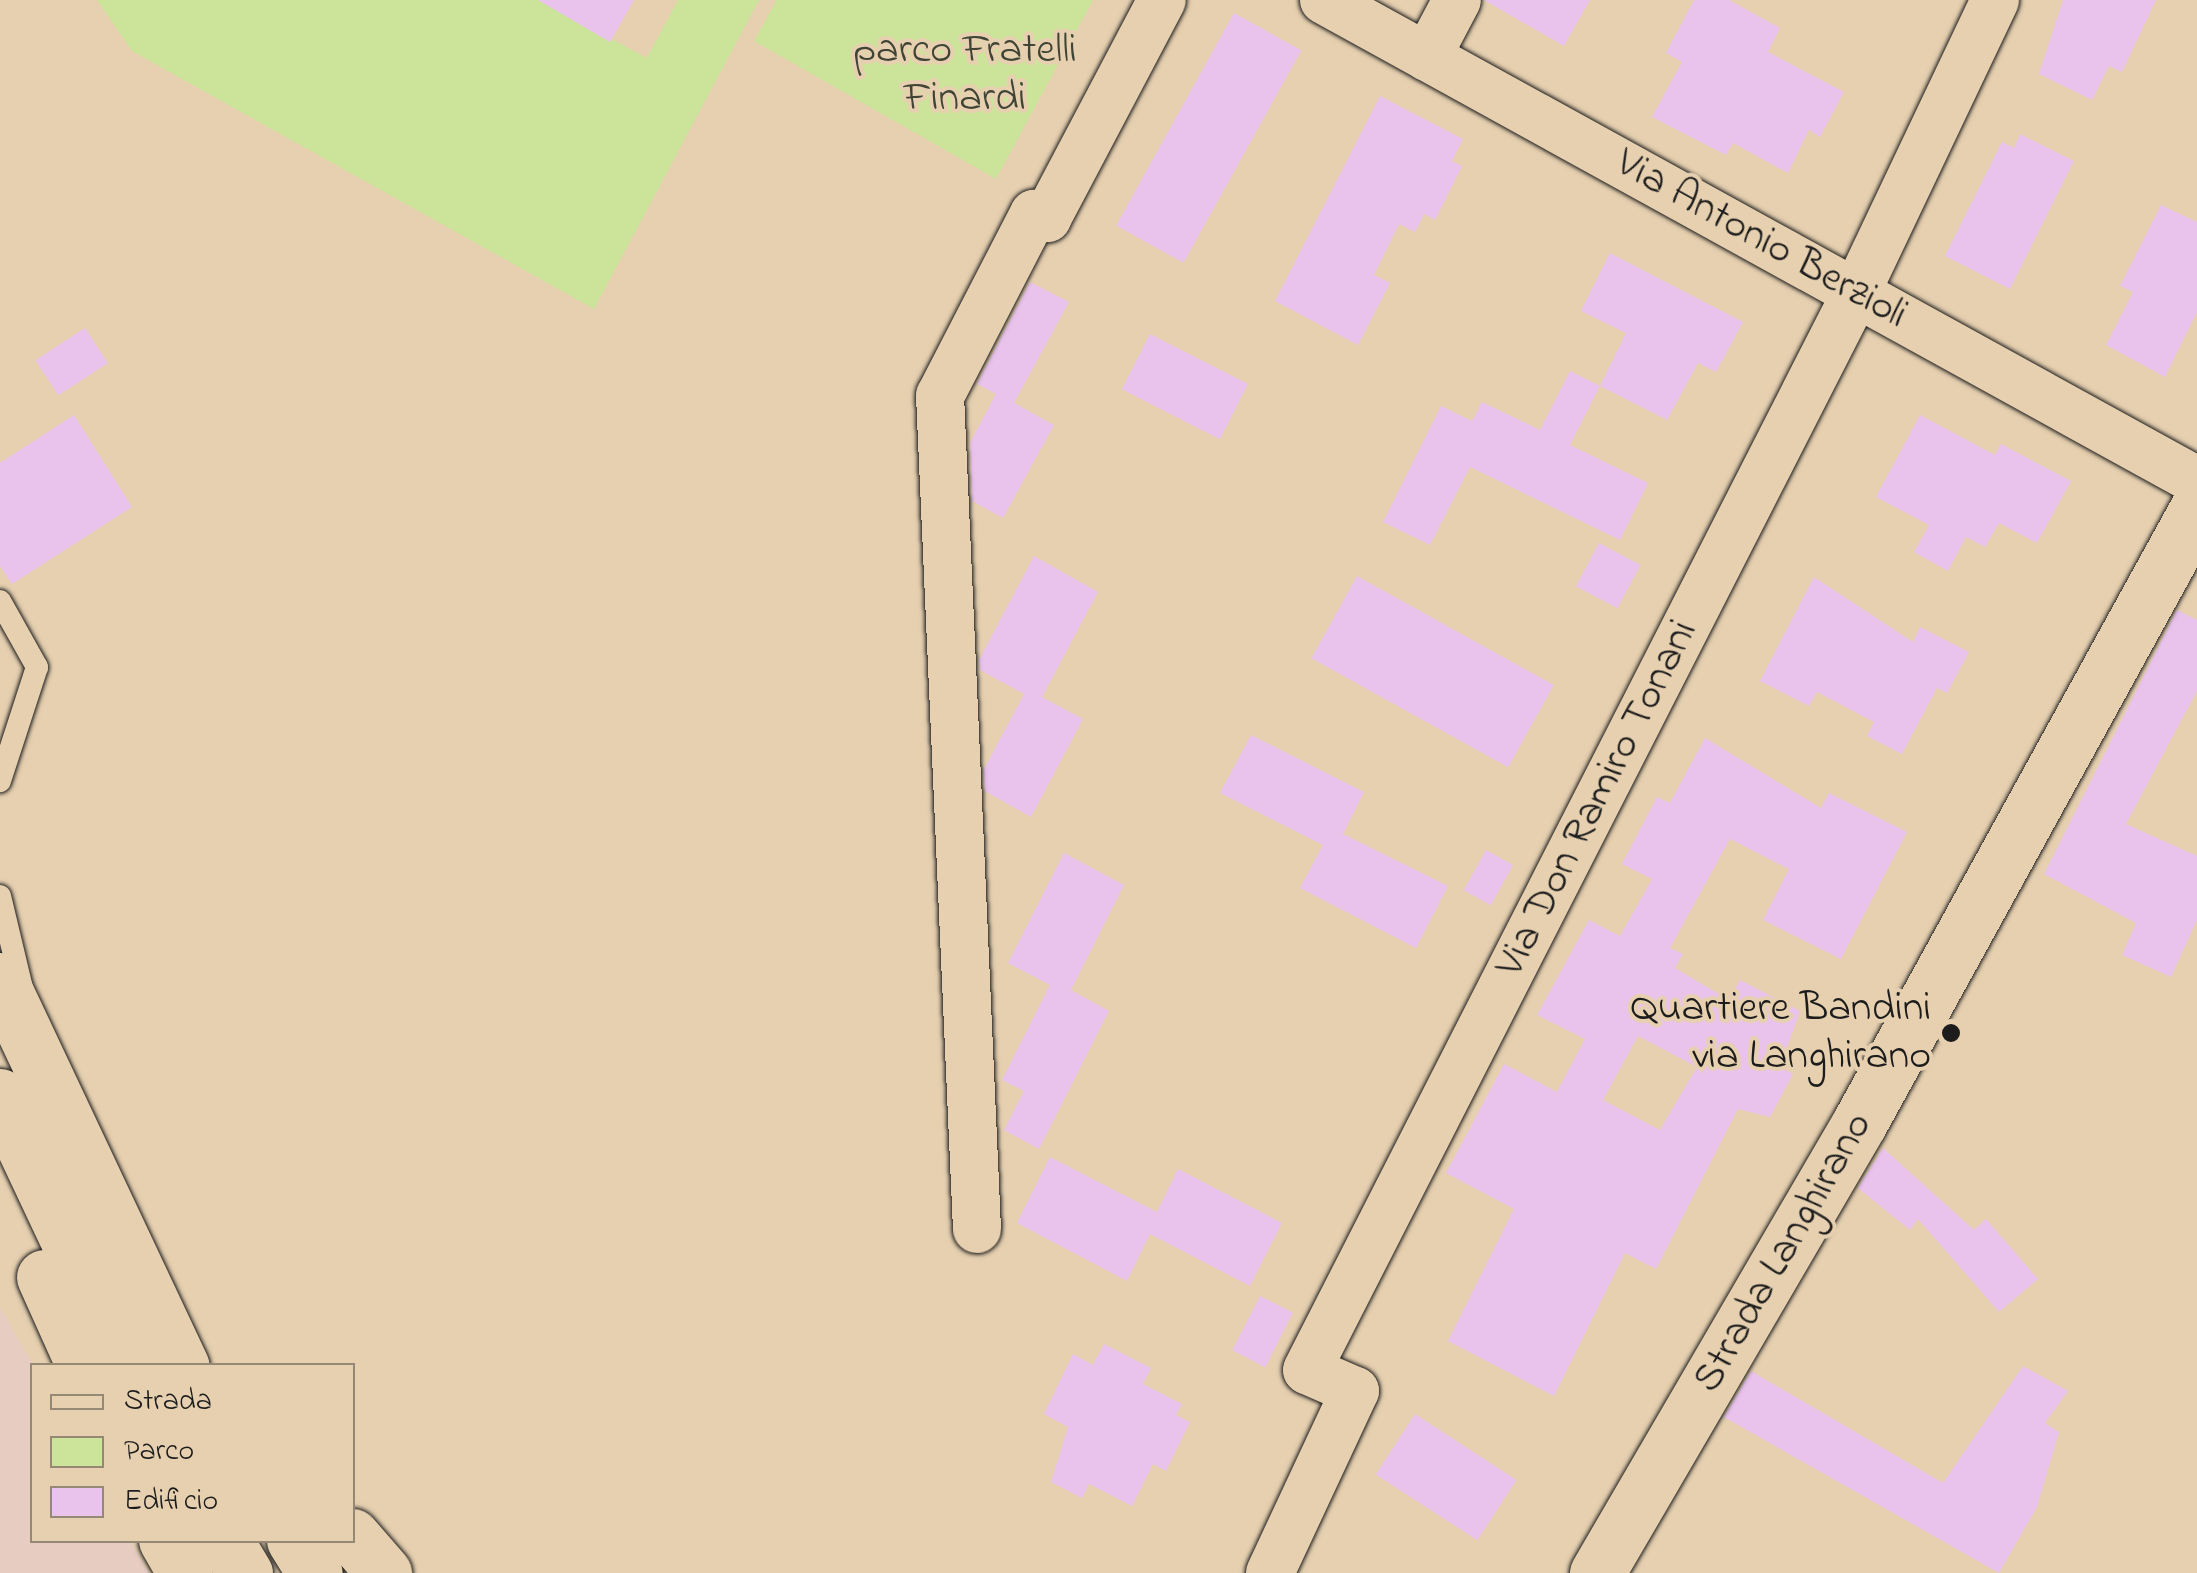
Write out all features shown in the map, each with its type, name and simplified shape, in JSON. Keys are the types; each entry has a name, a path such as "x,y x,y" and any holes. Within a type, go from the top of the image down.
{"main road":[{"name":"Strada Langhirano","path":"1596,1573 1860,1122 2197,509"},
{"path":"0,980 181,1363"},
{"path":"0,1096 126,1363"},
{"path":"79,1150 222,1363"},
{"path":"0,1184 83,1363"},
{"path":"355,1539 384,1573"},
{"path":"168,1543 185,1573"},
{"path":"226,1543 244,1573"},
{"path":"296,1543 315,1573"}],"street":[{"path":"977,1229 940,396 1034,214 1047,218 1162,0"},
{"name":"Via Antonio Berzioli","path":"1324,0 2197,481"},
{"path":"1427,57 1456,0"},
{"name":"Via Don Ramiro Tonani","path":"1270,1573 1355,1392 1307,1370 1856,293 1995,0"}],"lane":[{"path":"0,602 37,668 0,781"},
{"path":"0,896 32,1050"}],"shaded area":[{"path":"0,1307 32,1363 30,1543 132,1543 149,1573 0,1573"}],"green space":[{"path":"97,0 538,0 647,58 678,0 759,0 594,309 132,51"},
{"name":"parco Fratelli Finardi","path":"777,0 1093,0 996,179 754,41"}],"building":[{"path":"538,0 634,0 610,42"},
{"path":"1484,0 1590,0 1564,46"},
{"path":"1694,0 1729,0 1780,28 1768,52 1844,92 1820,137 1809,130 1788,173 1733,143 1726,155 1652,117 1682,62 1666,53"},
{"path":"2063,0 2156,0 2122,72 2109,66 2092,100 2039,74"},
{"path":"1234,13 1301,50 1184,263 1116,226"},
{"path":"1380,96 1463,139 1452,161 1462,166 1435,220 1424,214 1415,232 1399,224 1374,275 1390,283 1358,345 1275,301"},
{"path":"2020,134 2074,161 2010,289 1945,256 2002,142 2014,148"},
{"path":"2161,205 2197,222 2197,312 2165,377 2106,345 2133,292 2120,286"},
{"path":"1610,253 1743,322 1716,372 1698,363 1667,420 1600,386 1626,333 1581,311"},
{"path":"1030,282 1069,302 1014,403 1054,425 1003,518 972,501 970,443 996,394 977,384"},
{"path":"85,328 108,363 58,395 36,360"},
{"path":"1150,334 1248,384 1220,439 1122,389"},
{"path":"1570,371 1600,386 1570,445 1648,483 1620,540 1470,467 1430,545 1383,522 1441,406 1472,421 1482,402 1540,430"},
{"path":"74,415 132,507 12,584 0,566 0,463"},
{"path":"1920,415 1995,455 2001,444 2071,481 2037,543 1999,523 1985,547 1966,537 1948,571 1914,552 1929,525 1876,497"},
{"path":"1599,543 1640,565 1617,608 1576,586"},
{"path":"1034,556 1098,592 1042,697 1083,719 1031,817 985,791 984,769 1024,694 980,670 979,660"},
{"path":"1357,576 1554,685 1508,767 1311,658"},
{"path":"1814,577 1913,642 1920,627 1969,652 1947,693 1937,688 1902,754 1867,736 1874,722 1817,692 1809,706 1760,681"},
{"path":"2177,610 2197,620 2197,691 2126,824 2197,856 2197,920 2171,977 2122,955 2136,923 2044,874"},
{"path":"1251,735 1364,792 1343,834 1448,886 1416,948 1300,888 1323,845 1220,793"},
{"path":"1705,738 1821,808 1829,793 1907,832 1841,959 1763,920 1789,869 1730,839 1670,948 1683,954 1675,968 1729,1000 1740,980 1800,1011 1780,1067 1793,1074 1770,1117 1738,1109 1656,1269 1625,1253 1554,1396 1448,1341 1514,1209 1446,1173 1504,1064 1557,1092 1585,1039 1537,1015 1589,920 1620,936 1652,879 1622,864 1657,797 1670,803","holes":["1638,1036 1697,1067 1660,1130 1603,1100"]},
{"path":"1486,850 1513,865 1491,905 1464,890"},
{"path":"1064,853 1124,885 1071,990 1109,1011 1039,1149 1004,1130 1024,1091 1002,1080 1050,985 1008,963"},
{"path":"1883,1148 1974,1230 1986,1219 2038,1279 1999,1312 1918,1219 1910,1230 1858,1188"},
{"path":"1050,1157 1157,1212 1178,1169 1282,1223 1250,1286 1150,1234 1127,1281 1017,1223"},
{"path":"1260,1296 1293,1313 1265,1367 1232,1350"},
{"path":"1104,1344 1151,1368 1143,1384 1182,1404 1176,1415 1190,1422 1166,1471 1153,1464 1132,1506 1089,1484 1082,1498 1051,1482 1068,1427 1044,1414 1073,1354 1093,1365"},
{"path":"2023,1366 2068,1391 2045,1423 2059,1432 2037,1507 1999,1573 1724,1417 1751,1371 1943,1483"},
{"path":"1415,1414 1516,1480 1477,1540 1376,1474"}],"place":[{"name":"Quartiere Bandini via Langhirano","path":"1951,1033"}]}
